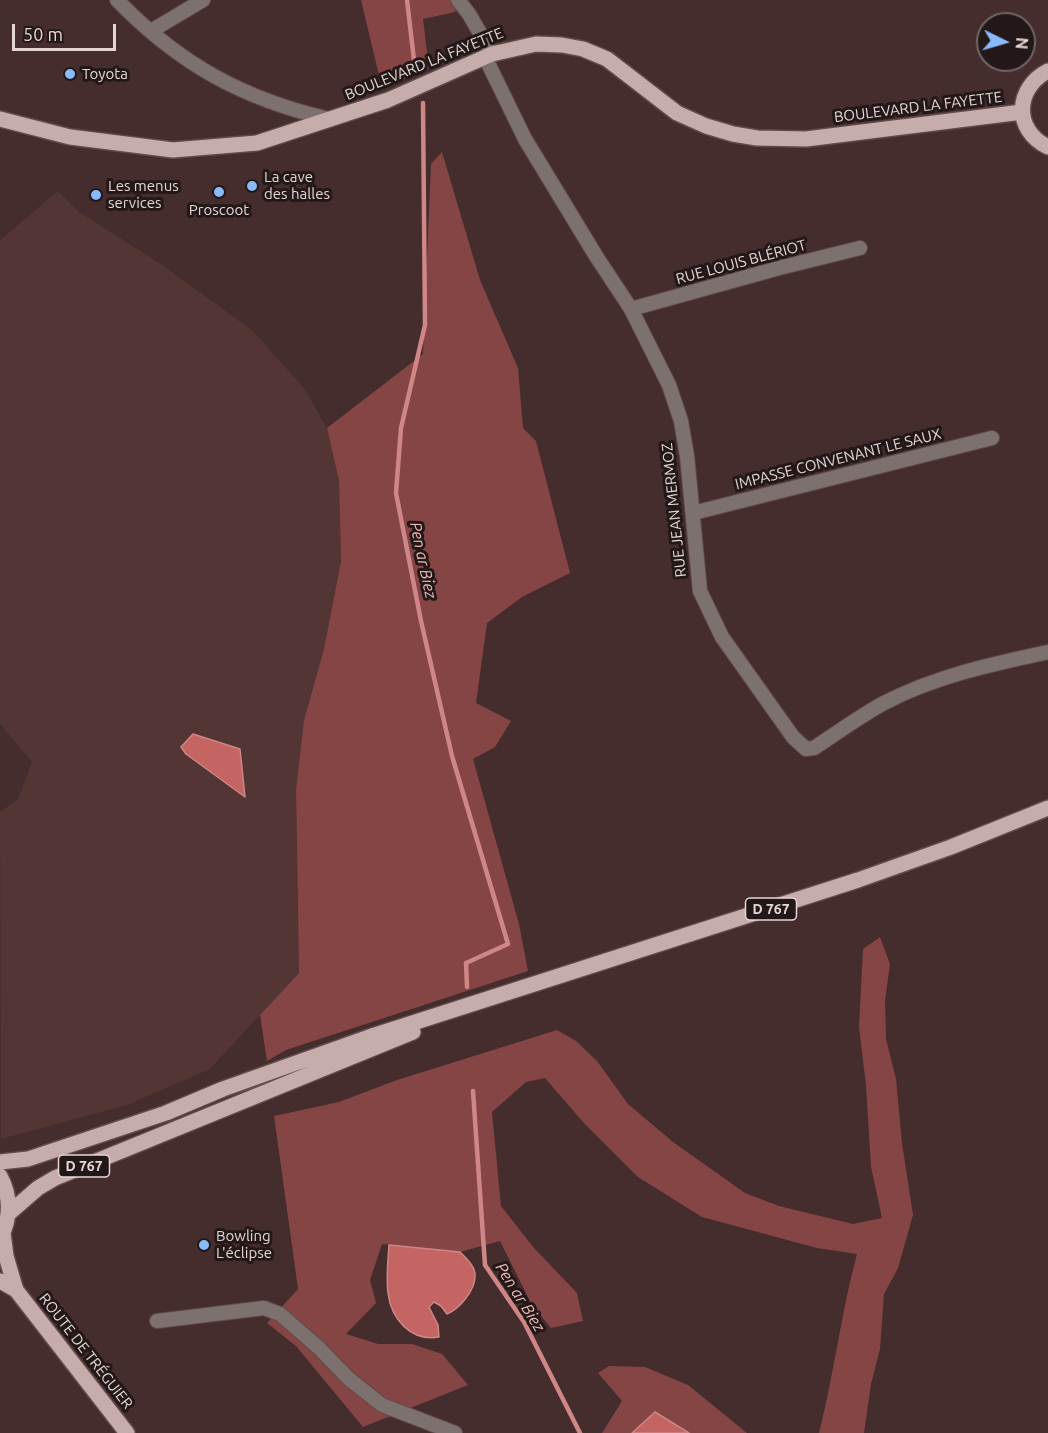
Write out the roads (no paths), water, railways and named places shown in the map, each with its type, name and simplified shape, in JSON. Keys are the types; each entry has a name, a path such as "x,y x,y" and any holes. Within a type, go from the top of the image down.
{"main road":[{"name":"BOULEVARD LA FAYETTE","path":"0,120 70,137 173,150 258,143 388,100 488,55 536,44 562,45 607,59 677,113 706,126 757,138 806,139 1022,112"},
{"path":"1048,71 1038,76 1029,86 1023,99 1022,112 1027,129 1038,142 1048,147"},
{"name":"D 767","path":"0,1162 28,1159 150,1118 223,1089 369,1037 858,880 951,847 1048,808"},
{"name":"D 767","path":"8,1214 38,1188 55,1178 362,1054 490,999"},
{"path":"0,1176 8,1196 8,1214 2,1236 16,1290"},
{"path":"0,1281 16,1290"},
{"name":"ROUTE DE TRÉGUIER","path":"16,1290 127,1433"}],"street":[{"path":"117,0 151,31 202,71 248,93 293,110 329,119"},
{"path":"151,31 203,0"},
{"name":"RUE JEAN MERMOZ","path":"458,0 470,7 488,55 525,139 631,309 669,385 681,421 687,456 700,591 722,637 749,672 781,723 806,749 814,748 884,703 935,681 988,664 1048,652"},
{"name":"RUE LOUIS BLÉRIOT","path":"631,309 860,248"},
{"name":"IMPASSE CONVENANT LE SAUX","path":"693,513 992,438"},
{"path":"157,1321 264,1308 273,1311 280,1314 319,1348 349,1379 382,1405 455,1433"}],"waterway":[{"name":"Pen ar Biez","path":"407,0 415,69"},
{"name":"Pen ar Biez","path":"423,103 425,325 401,428 396,493 421,621 452,756 508,944 466,963 467,987"},
{"name":"Pen ar Biez","path":"473,1091 485,1265 524,1322 580,1433"}],"place":[{"name":"Toyota","path":"70,74"},
{"name":"La cave des halles","path":"252,186"},
{"name":"Proscoot","path":"219,192"},
{"name":"Les menus services","path":"96,195"},
{"name":"Bowling L'éclipse","path":"204,1245"}]}
